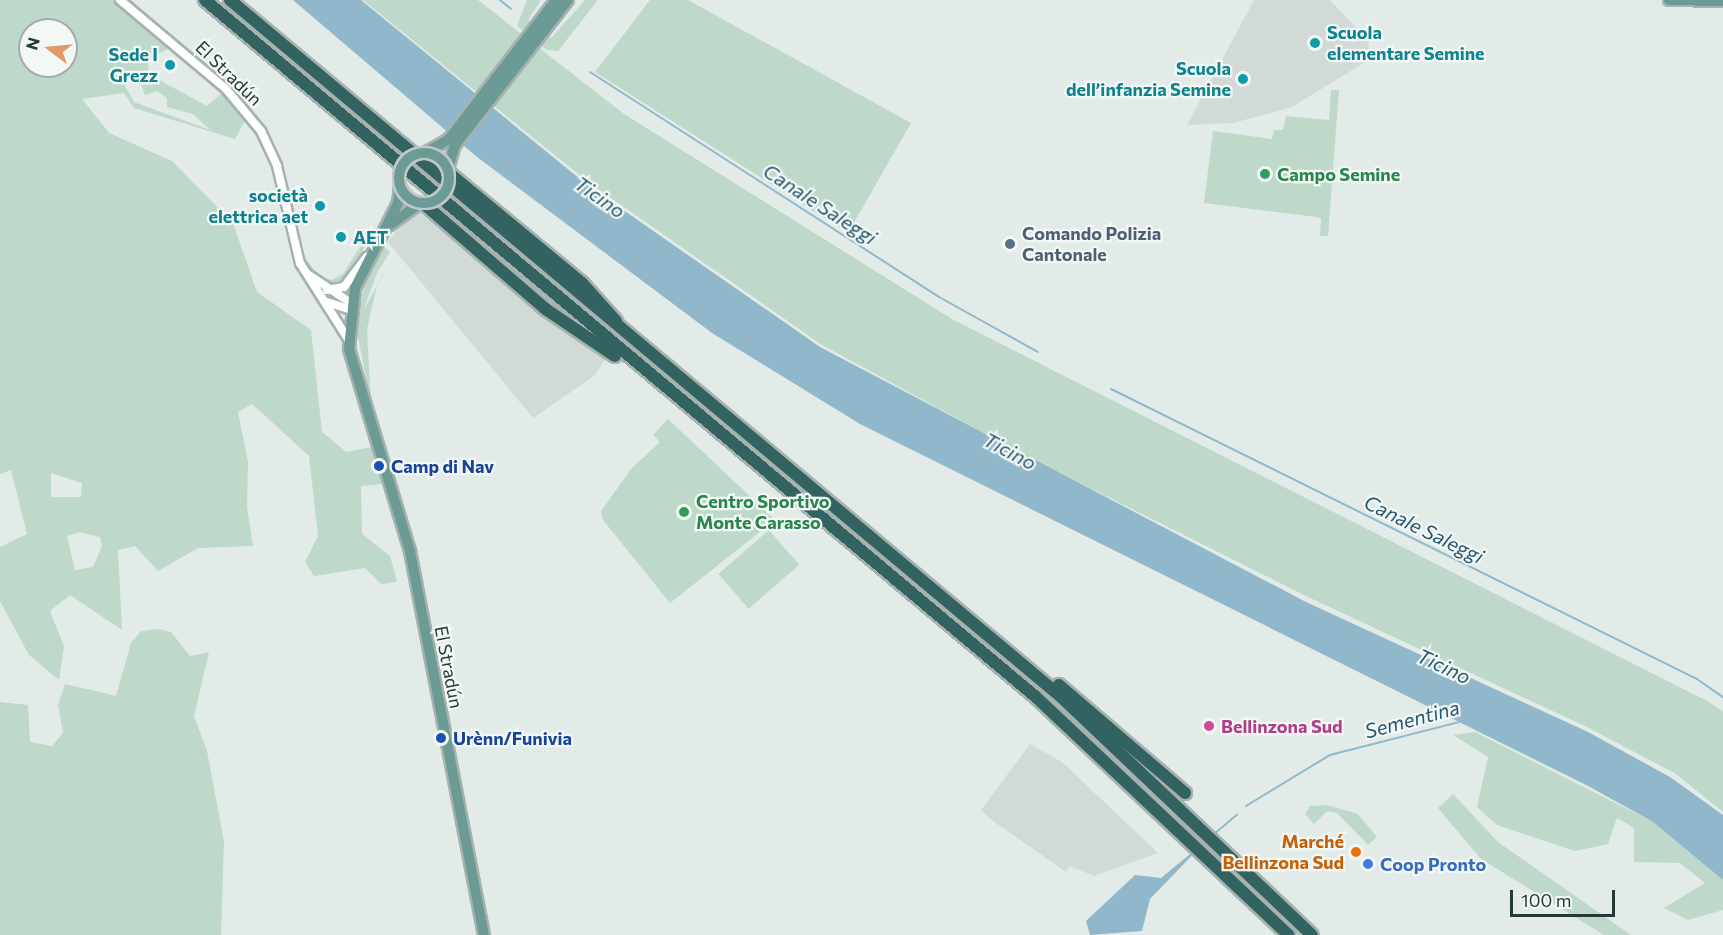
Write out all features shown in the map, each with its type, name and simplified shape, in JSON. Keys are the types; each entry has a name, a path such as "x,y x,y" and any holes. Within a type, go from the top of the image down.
{"highway":[{"path":"204,0 1036,698 1192,838 1289,935"},
{"path":"230,0 650,357 997,644 1204,827 1311,935"},
{"path":"448,171 582,283 650,357"},
{"path":"422,203 547,310 668,391"},
{"path":"997,644 1019,652 1185,794"}],"main road":[{"path":"386,229 422,203 444,194 455,145 544,24 556,0"},
{"path":"386,229 400,185 404,163 449,139 544,24 568,0"},
{"path":"1669,0 1723,1"},
{"path":"424,153 439,157 448,171"},
{"path":"400,185 422,203"},
{"name":"El Stradún","path":"386,229 373,249 350,306 348,339 365,410 410,551 484,935"}],"street":[{"name":"El Stradún","path":"120,0 226,89 258,126 277,166 300,263 319,297 348,339"},
{"path":"327,290 344,287 373,249"},
{"path":"300,263 327,290 350,306"},
{"path":"319,297 350,306"}],"shaded area":[{"path":"1254,0 1330,0 1369,41 1367,61 1292,107 1233,123 1187,125"},
{"path":"418,212 606,358 594,376 533,418 388,242 408,216"},
{"path":"1030,744 1062,762 1158,853 1094,876 1070,866 1066,872 993,821 981,810"}],"green space":[{"path":"0,0 120,0 175,44 147,61 150,75 207,106 222,93 246,119 235,139 134,108 124,93 82,99 109,133 172,161 233,223 257,292 311,330 322,432 346,452 377,446 391,483 361,486 362,534 390,556 397,582 381,584 365,568 314,576 305,562 318,536 309,456 252,404 238,412 248,462 247,507 253,546 198,548 158,571 135,546 118,550 122,630 70,595 50,611 64,646 59,680 29,655 0,601 0,547 27,534 11,470 0,474","holes":["121,79 140,81 145,95 157,91 167,98 167,107 193,114 210,130 134,102","51,473 82,483 81,497 51,497","79,532 100,537 102,546 93,567 75,570 67,536"]},
{"path":"363,0 478,0 624,114 952,319 1709,702 1723,712 1723,812 1676,774 1589,728 1308,597 1032,459 822,345 588,182"},
{"path":"527,0 541,0 528,20 551,38 585,0 598,0 558,51 547,50 517,26"},
{"path":"650,0 688,0 911,123 848,233 595,72"},
{"name":"Campo Semine","path":"1331,90 1339,90 1328,236 1320,236 1321,219 1316,217 1204,203 1213,131 1272,139 1274,130 1283,130 1286,116 1329,120"},
{"path":"368,234 390,252 377,273 363,311 377,287 367,329 371,405 356,326 364,287 382,251 368,240 349,278 331,286 311,273 301,253 319,276 332,280 343,274"},
{"name":"Centro Sportivo Monte Carasso","path":"668,419 775,520 670,603 603,520 601,511 632,468 660,442 653,435"},
{"path":"769,530 799,565 749,609 718,574"},
{"path":"159,629 171,632 190,656 209,652 194,716 207,751 224,841 221,935 0,935 0,702 28,705 30,742 52,746 63,733 58,705 65,684 116,696 131,643 141,631"},
{"path":"1475,732 1653,822 1723,880 1723,910 1688,920 1664,908 1705,883 1680,863 1634,862 1634,828 1617,818 1608,844 1575,851 1497,825 1477,807 1488,757 1453,735"},
{"path":"1453,794 1498,842 1631,935 1604,935 1481,859 1438,808"},
{"path":"1327,805 1358,814 1377,837 1368,845 1337,813 1327,811 1314,824 1305,814 1310,806"}],"water":[{"name":"Ticino","path":"293,0 361,0 586,184 820,347 1306,602 1588,732 1670,777 1723,815 1723,880 1653,822 1590,787 860,424 712,333 477,157"},
{"path":"1206,841 1150,899 1142,931 1090,935 1086,921 1135,875 1161,878"}],"waterway":[{"name":"Canale Saleggi","path":"500,0 511,9"},
{"name":"Canale Saleggi","path":"590,72 939,297 1038,352"},
{"name":"Canale Saleggi","path":"1111,389 1697,679 1723,697"},
{"name":"Sementina","path":"1246,806 1330,755 1459,722"},
{"name":"Sementina","path":"1214,834 1237,815"}],"place":[{"name":"Scuola elementare Semine","path":"1315,43"},
{"name":"Sede I Grezz","path":"170,65"},
{"name":"Scuola dell’infanzia Semine","path":"1243,79"},
{"name":"Campo Semine","path":"1265,174"},
{"name":"società elettrica aet","path":"320,206"},
{"name":"AET","path":"341,237"},
{"name":"Comando Polizia Cantonale","path":"1010,244"},
{"name":"Camp di Nav","path":"379,466"},
{"name":"Centro Sportivo Monte Carasso","path":"684,512"},
{"name":"Bellinzona Sud","path":"1209,726"},
{"name":"Urènn/Funivia","path":"441,738"},
{"name":"Marché Bellinzona Sud","path":"1356,852"},
{"name":"Coop Pronto","path":"1368,864"}]}
